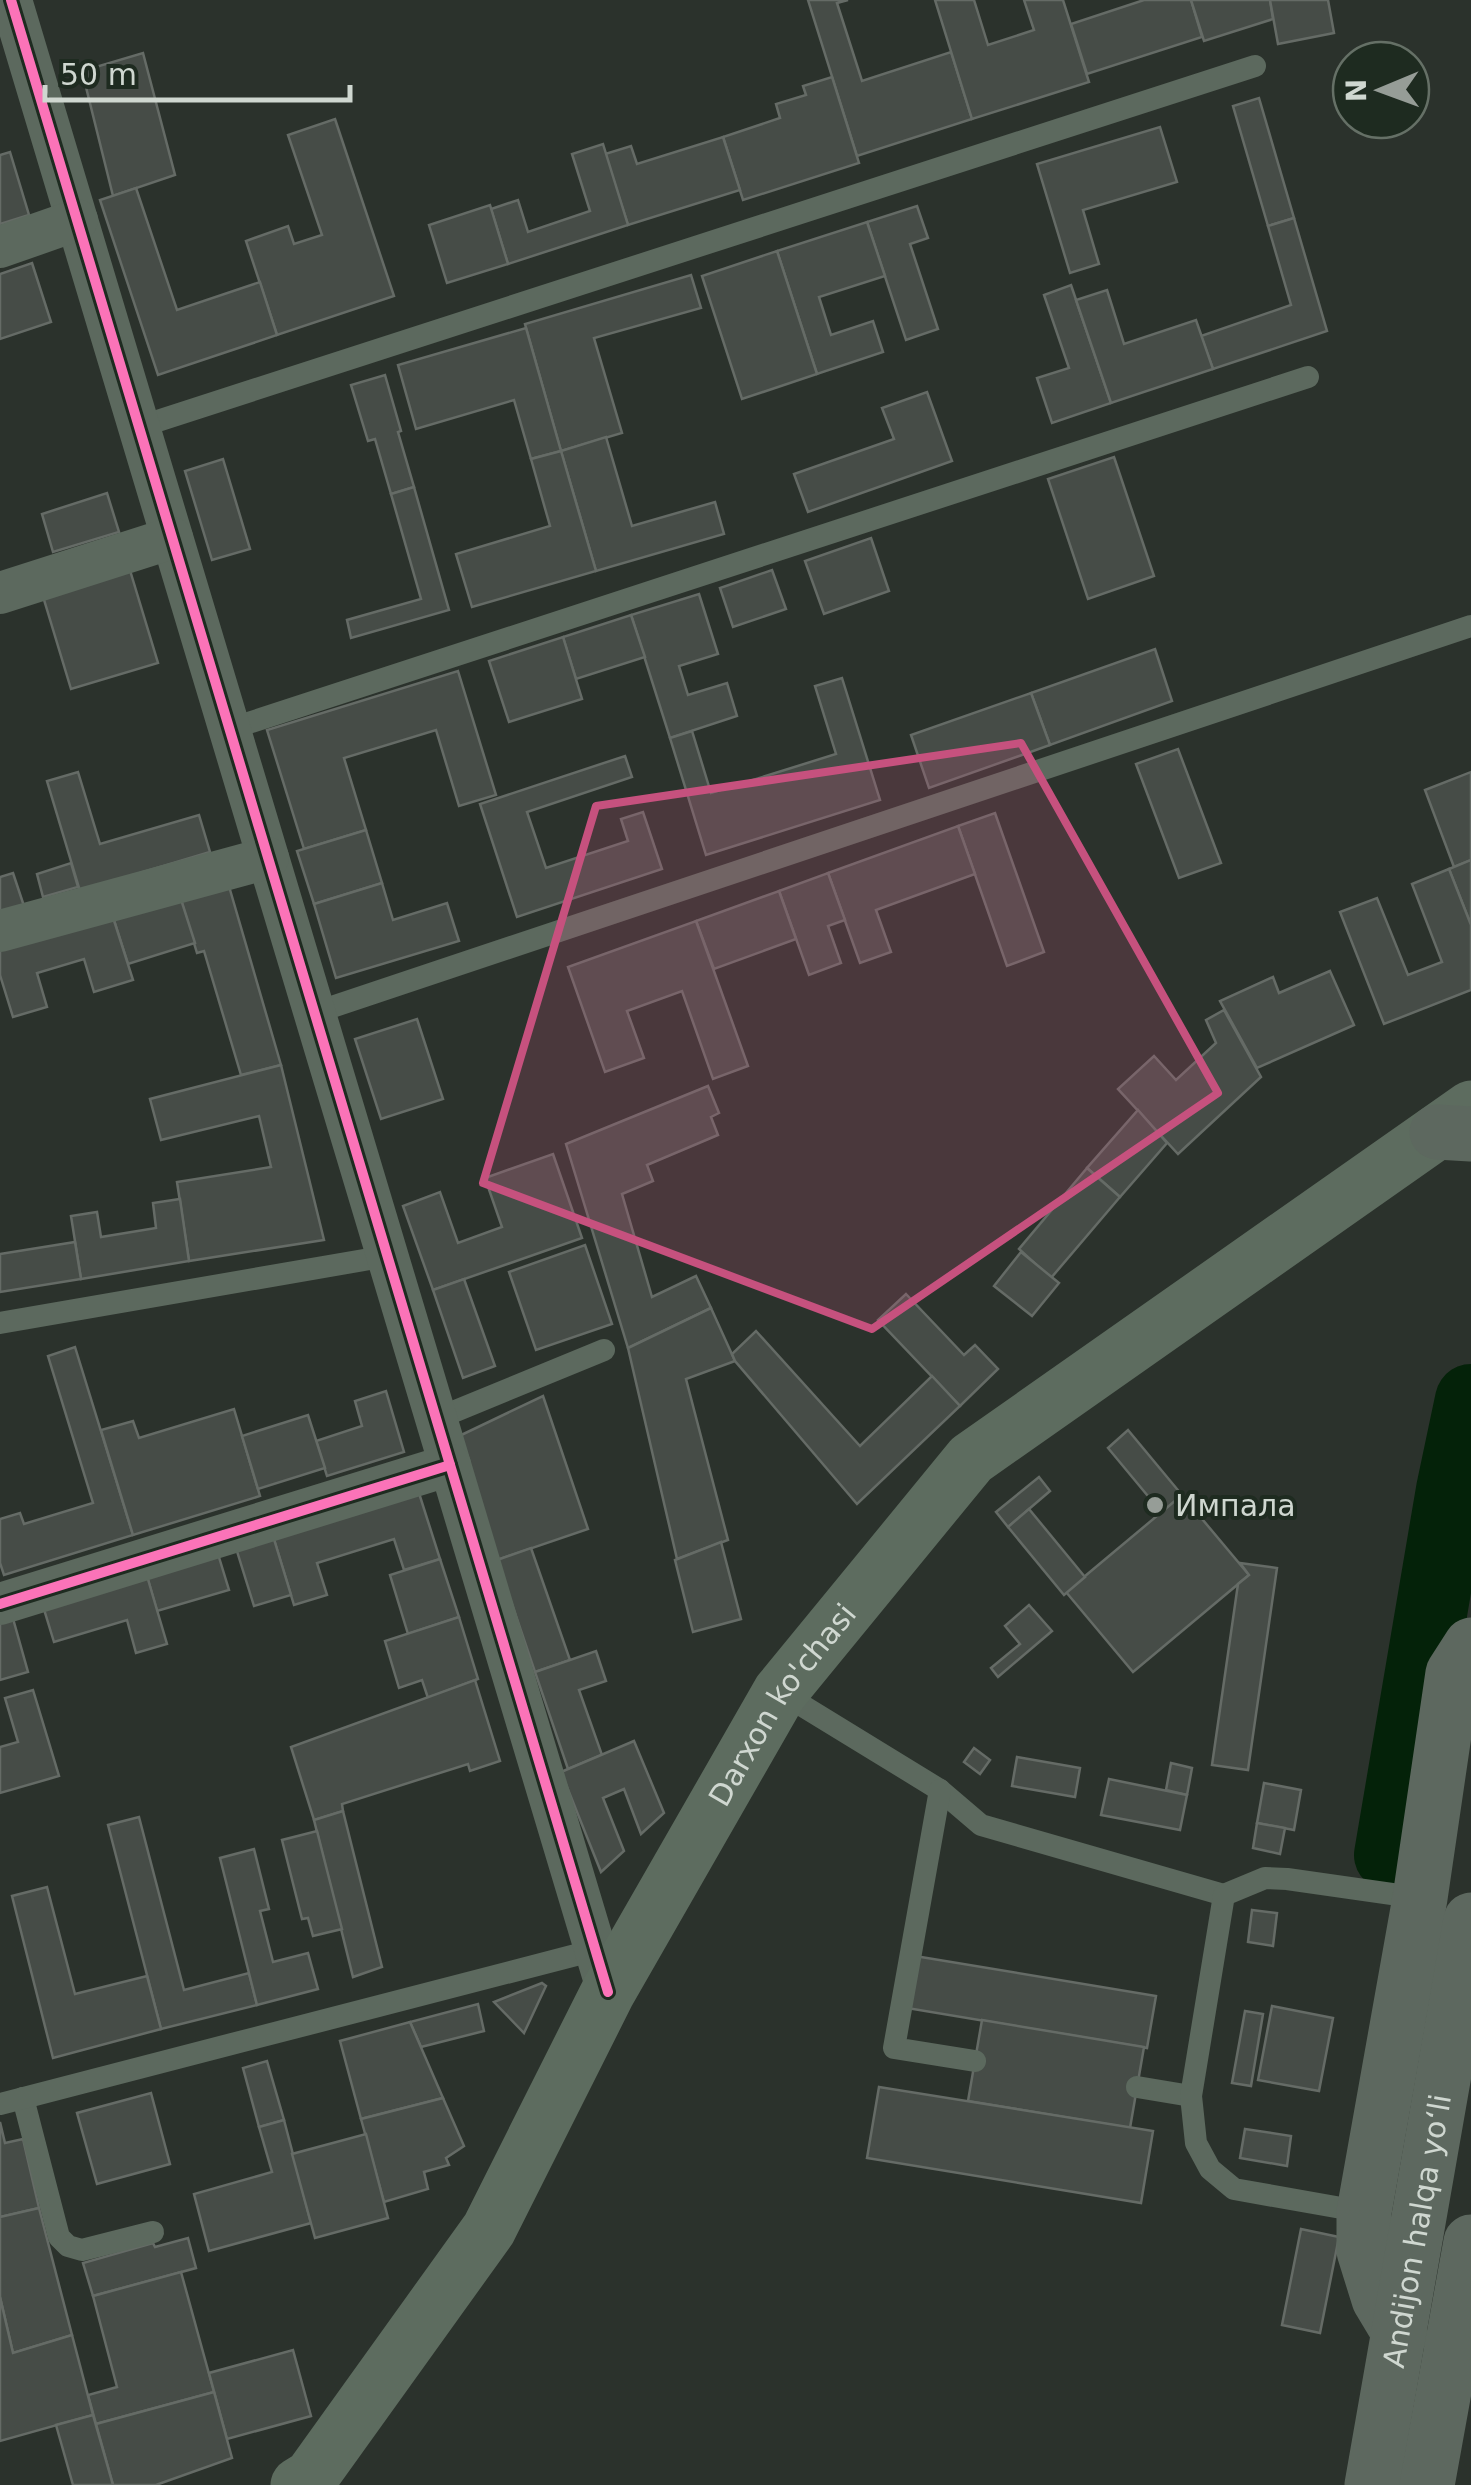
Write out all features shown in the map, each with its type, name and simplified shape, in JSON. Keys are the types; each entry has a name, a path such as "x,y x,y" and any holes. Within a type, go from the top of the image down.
{"highway":[{"path":"1400,2334 1379,2299 1364,2251 1364,2212 1420,1898 1453,1673 1471,1646"},
{"name":"Andijon halqa yo‘li","path":"1372,2485 1471,1920"},
{"name":"Andijon halqa yo‘li","path":"1426,2485 1471,2242"}],"main road":[{"name":"Darxon ko'chasi","path":"298,2485 311,2477 489,2229 601,1971 780,1692 971,1460 1460,1125"}],"street":[{"path":"11,0 601,1971"},
{"path":"0,247 78,220"},
{"path":"0,594 172,538"},
{"path":"0,931 268,858"},
{"path":"0,1604 450,1466"}],"lane":[{"path":"139,427 1255,66"},
{"path":"230,729 1308,377"},
{"path":"314,1013 1471,626"},
{"path":"0,1324 388,1256"},
{"path":"436,1419 604,1350"},
{"path":"780,1692 940,1790 980,1825 1224,1895 1265,1878 1420,1898"},
{"path":"940,1790 894,2048 975,2061"},
{"path":"1224,1895 1191,2096 1196,2143 1210,2170 1234,2189 1364,2212"},
{"path":"153,2232 82,2250 68,2246 59,2237 12,2101 601,1971"},
{"path":"1137,2087 1191,2096"}],"highlighted area":[{"path":"1021,743 1218,1093 872,1329 483,1183 596,806"}],"building":[{"path":"808,0 848,0 837,3 862,81 951,52 972,119 857,156"},
{"path":"935,0 974,0 988,45 1034,30 1024,0 1063,0 1089,82 972,119"},
{"path":"1144,0 1191,0 1202,37 1087,74 1071,24"},
{"path":"1191,0 1270,0 1273,19 1204,41"},
{"path":"1270,0 1328,0 1334,33 1278,44"},
{"path":"143,53 175,175 113,196 82,71"},
{"path":"832,77 859,163 743,200 723,137 780,118 776,104 806,95 803,86"},
{"path":"1259,98 1294,218 1268,226 1233,106"},
{"path":"335,119 394,296 277,335 246,241 288,226 294,244 322,235 288,135"},
{"path":"1160,127 1177,182 1083,210 1099,264 1070,273 1037,164"},
{"path":"723,137 740,190 628,225 605,154 631,146 637,164"},
{"path":"603,144 628,225 508,264 491,209 518,200 528,232 590,211 572,154"},
{"path":"10,152 29,215 0,224 0,155"},
{"path":"136,188 177,310 260,282 277,335 158,375 100,200"},
{"path":"490,205 508,264 447,283 429,225"},
{"path":"917,206 928,238 910,244 938,329 906,340 867,222"},
{"path":"1294,218 1327,331 1213,369 1201,336 1291,305 1268,226"},
{"path":"867,222 885,276 819,297 831,335 873,321 883,352 817,374 777,251"},
{"path":"777,251 817,374 742,399 702,276"},
{"path":"32,263 51,322 0,339 0,274"},
{"path":"691,275 701,308 594,338 622,433 561,451 525,324"},
{"path":"1071,285 1111,403 1052,423 1037,378 1069,368 1044,295"},
{"path":"1107,290 1124,344 1196,320 1213,369 1111,403 1076,300"},
{"path":"526,328 561,451 531,459 514,400 416,429 398,365"},
{"path":"385,375 414,487 391,494 375,439 368,441 351,385"},
{"path":"927,392 952,461 808,512 794,474 894,439 882,408"},
{"path":"606,437 632,526 715,502 724,534 596,571 561,451"},
{"path":"561,451 596,571 472,607 456,554 550,526 531,459"},
{"path":"1114,457 1154,576 1088,599 1048,479"},
{"path":"223,459 250,549 212,560 185,471"},
{"path":"414,487 449,610 351,638 347,620 421,599 391,494"},
{"path":"107,493 119,532 53,552 42,514"},
{"path":"871,538 889,591 824,614 805,561"},
{"path":"129,567 158,663 71,689 42,593"},
{"path":"772,570 786,609 733,627 720,588"},
{"path":"699,594 718,654 679,666 688,695 727,683 737,716 670,738 631,615"},
{"path":"631,615 645,657 576,679 563,637"},
{"path":"563,637 582,699 509,722 489,661"},
{"path":"1155,649 1172,701 1050,745 1031,693"},
{"path":"458,671 496,795 459,806 436,730 344,758 366,830 304,849 267,730"},
{"path":"842,678 880,800 706,855 670,738 692,731 711,793 836,754 815,686"},
{"path":"1031,693 1050,745 929,788 911,735"},
{"path":"1178,749 1221,863 1179,878 1136,764"},
{"path":"625,756 632,777 527,812 546,868 628,841 621,819 643,812 662,869 517,917 480,804"},
{"path":"78,772 100,844 199,815 210,852 80,891 47,781"},
{"path":"1471,772 1471,860 1454,867 1425,790"},
{"path":"995,813 1044,952 1007,966 958,826"},
{"path":"958,826 975,874 876,910 891,952 860,963 828,873"},
{"path":"366,830 382,883 314,904 297,851"},
{"path":"1471,860 1471,925 1449,869"},
{"path":"71,863 78,887 43,897 37,874"},
{"path":"1449,869 1471,925 1471,990 1384,1024 1340,912 1377,898 1408,975 1442,962 1412,884"},
{"path":"13,873 24,906 0,914 0,877"},
{"path":"828,873 845,920 828,926 841,963 809,975 779,891"},
{"path":"226,876 281,1065 241,1075 204,951 197,953 178,890"},
{"path":"382,883 393,920 447,903 459,941 336,978 314,904"},
{"path":"178,890 195,943 128,964 111,911"},
{"path":"779,891 796,939 714,969 696,921"},
{"path":"111,911 133,980 94,992 84,959 37,973 47,1007 13,1017 0,975 0,945"},
{"path":"696,921 748,1066 713,1079 682,991 627,1011 644,1058 605,1072 568,967"},
{"path":"1330,971 1354,1025 1257,1068 1220,1001 1273,977 1279,993"},
{"path":"1224,1010 1261,1077 1178,1154 1118,1089 1154,1056 1176,1080 1216,1043 1206,1020"},
{"path":"417,1019 443,1099 381,1119 355,1039"},
{"path":"281,1065 324,1240 189,1261 177,1182 271,1167 259,1116 161,1140 150,1099"},
{"path":"708,1086 719,1113 711,1117 718,1135 647,1165 653,1181 622,1194 652,1297 696,1276 711,1308 628,1348 566,1144"},
{"path":"1138,1110 1167,1143 1120,1197 1087,1168"},
{"path":"553,1154 582,1238 433,1290 403,1206 440,1192 458,1243 502,1227 485,1178"},
{"path":"1087,1168 1120,1197 1051,1278 1019,1249"},
{"path":"180,1199 189,1261 81,1279 71,1216 97,1212 101,1237 156,1228 153,1203"},
{"path":"75,1242 81,1279 0,1292 0,1254"},
{"path":"585,1245 612,1324 536,1350 509,1272"},
{"path":"1021,1252 1059,1283 1032,1316 994,1286"},
{"path":"464,1279 495,1366 463,1378 433,1290"},
{"path":"906,1294 964,1355 975,1345 998,1369 960,1406 878,1320"},
{"path":"711,1308 735,1361 686,1379 728,1540 677,1559 628,1348"},
{"path":"756,1331 860,1446 932,1376 960,1406 857,1504 735,1361 732,1354"},
{"path":"75,1347 133,1535 4,1575 0,1563 0,1519 20,1513 24,1524 93,1503 48,1356"},
{"path":"386,1391 404,1452 327,1476 316,1441 362,1426 355,1401"},
{"path":"543,1396 588,1529 497,1560 455,1438"},
{"path":"234,1409 260,1496 133,1535 101,1430 133,1421 139,1438"},
{"path":"308,1415 325,1468 258,1489 242,1436"},
{"path":"1128,1430 1182,1495 1162,1513 1108,1448"},
{"path":"1039,1477 1050,1491 1008,1527 996,1512"},
{"path":"418,1490 440,1559 404,1570 394,1539 317,1563 327,1595 294,1605 273,1536"},
{"path":"1182,1495 1249,1575 1133,1672 1066,1592"},
{"path":"1029,1509 1085,1577 1064,1595 1008,1527"},
{"path":"273,1536 291,1595 254,1606 236,1548"},
{"path":"721,1542 741,1619 693,1632 675,1560"},
{"path":"531,1548 570,1660 535,1672 497,1560"},
{"path":"218,1554 229,1590 157,1611 147,1576"},
{"path":"440,1559 459,1617 408,1634 390,1575"},
{"path":"1240,1563 1277,1568 1248,1770 1212,1765 1238,1584 1249,1575"},
{"path":"147,1576 167,1644 136,1653 127,1620 54,1642 43,1606"},
{"path":"1029,1605 1052,1631 998,1677 991,1668 1020,1644 1005,1626"},
{"path":"12,1615 28,1672 0,1680 0,1618"},
{"path":"459,1617 478,1679 428,1698 422,1680 399,1688 385,1641"},
{"path":"596,1651 606,1681 579,1690 602,1755 568,1769 535,1672"},
{"path":"475,1680 500,1761 470,1771 468,1764 342,1804 343,1811 314,1820 291,1747"},
{"path":"33,1690 59,1776 0,1793 0,1747 18,1742 5,1698"},
{"path":"634,1741 664,1813 641,1834 624,1789 603,1798 624,1851 601,1872 561,1772"},
{"path":"974,1748 990,1760 980,1774 964,1762"},
{"path":"1017,1757 1080,1768 1075,1797 1012,1786"},
{"path":"1171,1763 1192,1768 1187,1795 1166,1790"},
{"path":"1109,1779 1187,1795 1180,1830 1101,1815"},
{"path":"1264,1783 1301,1790 1294,1830 1257,1823"},
{"path":"343,1811 382,1967 353,1977 314,1820"},
{"path":"139,1817 184,1990 249,1973 257,2005 161,2029 108,1825"},
{"path":"1257,1823 1285,1828 1280,1854 1253,1848"},
{"path":"317,1831 342,1929 313,1936 308,1918 302,1919 282,1840"},
{"path":"254,1849 269,1909 260,1911 273,1962 308,1953 318,1989 257,2005 220,1858"},
{"path":"47,1887 75,1994 147,1976 161,2029 53,2058 12,1896"},
{"path":"1252,1910 1277,1913 1273,1946 1248,1942"},
{"path":"915,1956 1156,1996 1147,2048 907,2008"},
{"path":"542,1983 546,1986 524,2033 494,2002"},
{"path":"478,2004 484,2031 421,2047 410,2022"},
{"path":"1272,2006 1333,2018 1319,2091 1258,2080"},
{"path":"1245,2011 1263,2014 1251,2086 1232,2083"},
{"path":"982,2020 1144,2047 1130,2128 968,2101"},
{"path":"410,2022 443,2098 361,2119 340,2041"},
{"path":"267,2061 284,2120 259,2127 243,2068"},
{"path":"879,2087 1153,2131 1141,2203 867,2158"},
{"path":"151,2093 170,2164 97,2184 77,2113"},
{"path":"443,2098 464,2146 446,2158 449,2165 424,2172 428,2189 384,2202 361,2119"},
{"path":"284,2120 311,2223 209,2251 194,2194 272,2172 259,2127"},
{"path":"0,2122 5,2143 23,2139 39,2208 0,2217"},
{"path":"1245,2129 1291,2136 1287,2166 1240,2158"},
{"path":"366,2134 388,2218 315,2238 292,2154"},
{"path":"39,2208 72,2335 13,2353 0,2297 0,2217"},
{"path":"1301,2229 1339,2237 1320,2333 1282,2325"},
{"path":"188,2238 196,2268 93,2296 83,2263 153,2243 155,2247"},
{"path":"181,2272 214,2392 96,2424 88,2395 117,2387 93,2296"},
{"path":"0,2297 13,2353 72,2335 93,2415 0,2441"},
{"path":"293,2350 311,2416 227,2439 209,2373"},
{"path":"214,2392 232,2458 156,2485 113,2485 96,2424"},
{"path":"93,2415 113,2485 73,2485 56,2425"}],"waterway":[{"path":"1390,1855 1471,1400"}],"cycle path":[{"path":"11,0 608,1992"},
{"path":"0,1604 450,1465"}],"place":[{"name":"Импала","path":"1155,1505"}]}
